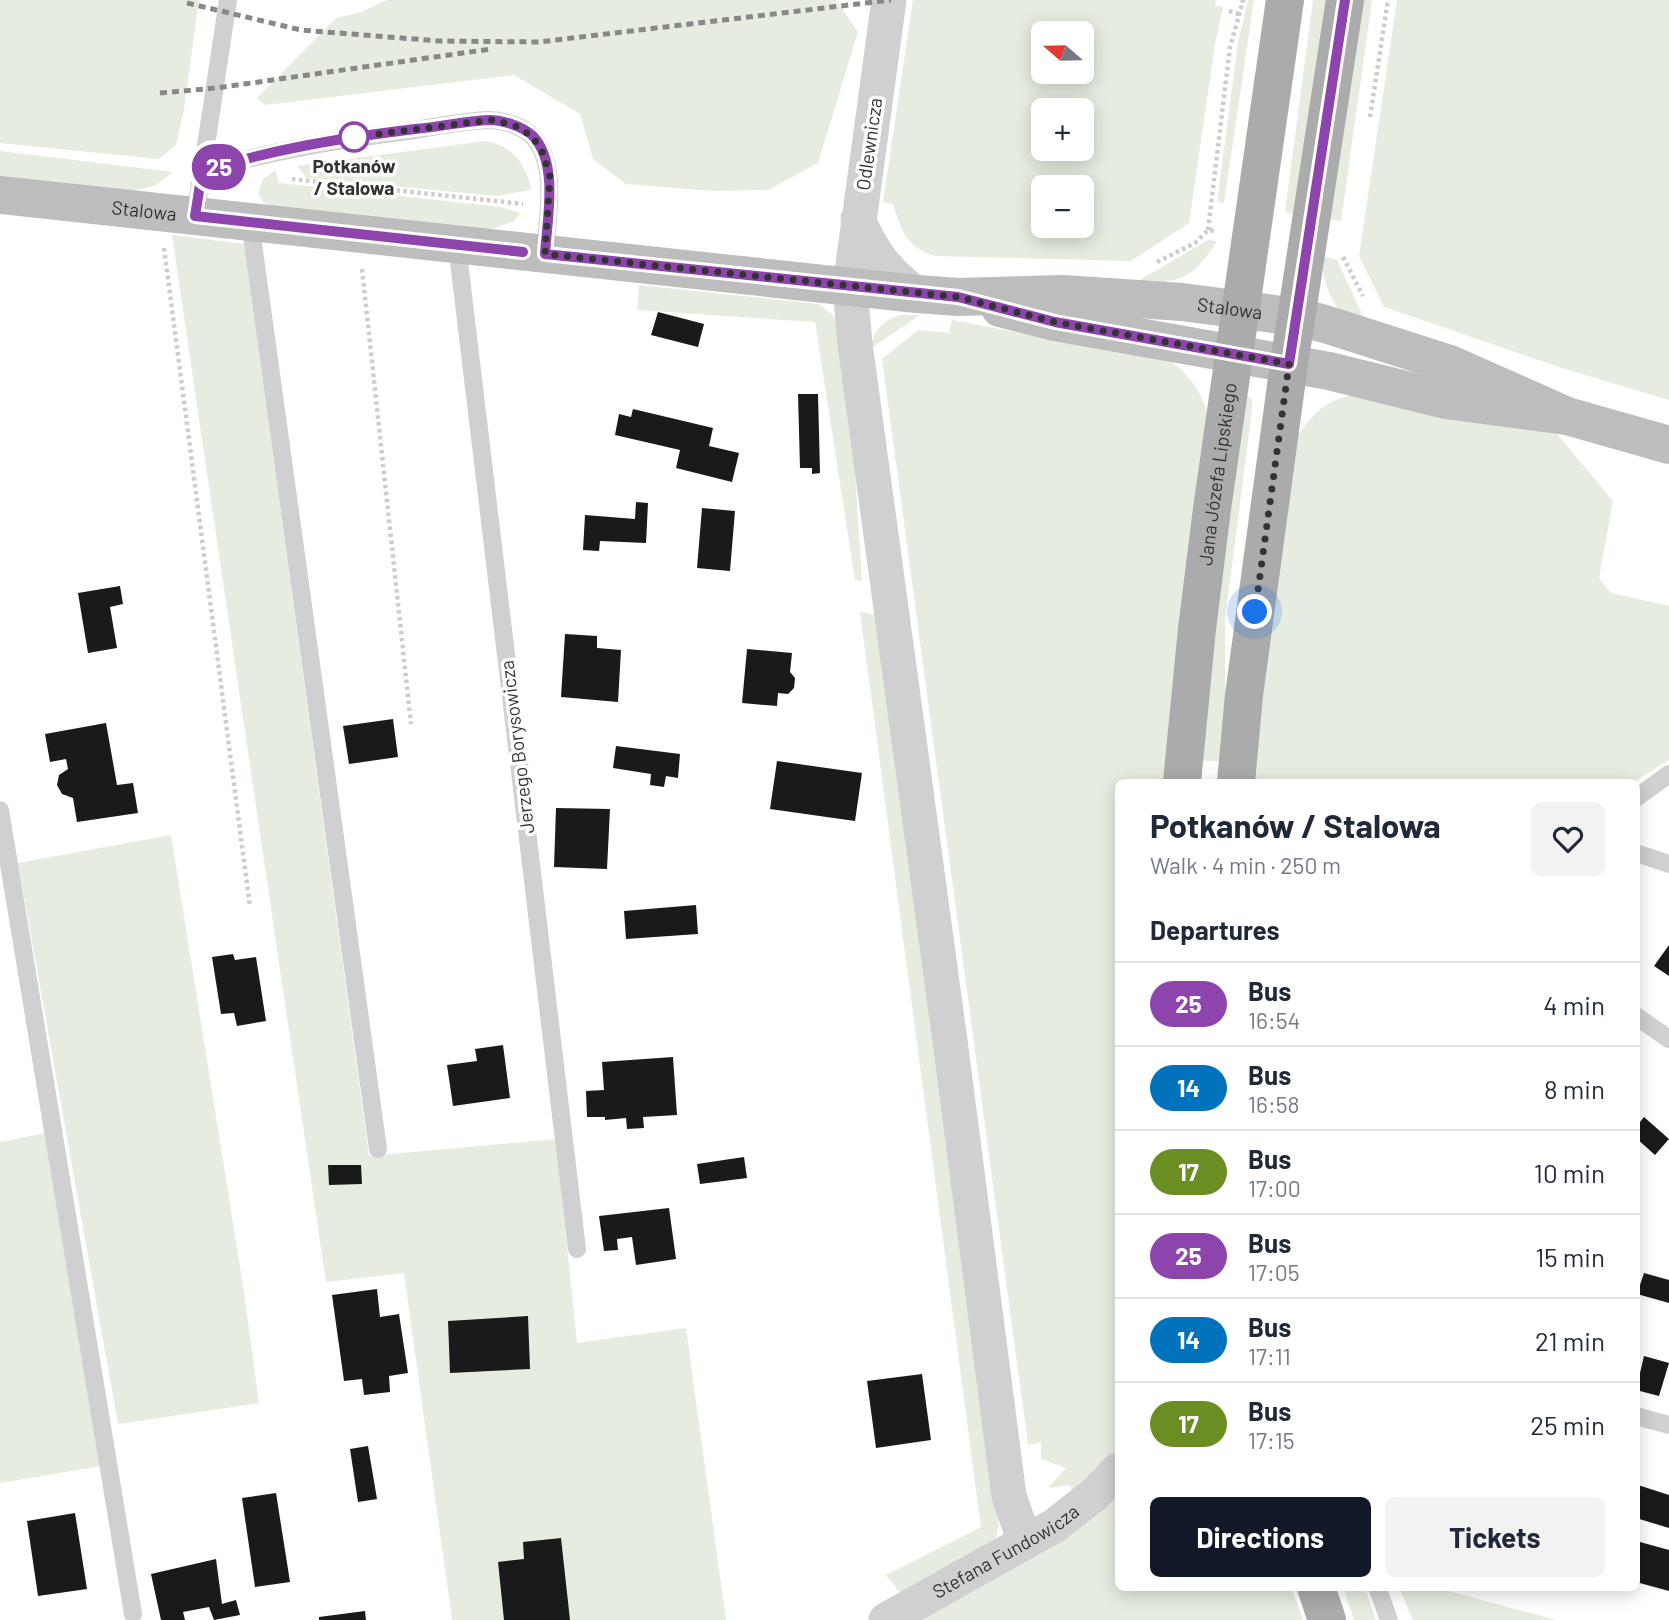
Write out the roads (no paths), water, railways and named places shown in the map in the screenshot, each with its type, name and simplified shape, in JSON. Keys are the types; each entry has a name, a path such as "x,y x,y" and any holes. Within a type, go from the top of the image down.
{"main road":[{"name":"Jana Józefa Lipskiego","path":"1182,779 1199,616 1285,0"},
{"path":"1237,779 1244,695 1289,364 1345,0"},
{"path":"1317,1591 1327,1620"}],"street":[{"name":"Odlewnicza","path":"889,0 850,287 860,387 947,1014 1009,1496 1025,1542"},
{"name":"Stalowa","path":"0,195 917,294 958,297 1063,294 1182,302 1297,317 1450,364 1567,416 1669,445"},
{"path":"796,281 830,259 843,245 858,219"},
{"path":"858,219 868,244 878,259 896,279 917,294"},
{"name":"Stalowa","path":"958,297 1055,322 1361,378 1446,400 1567,416"},
{"name":"Stefana Fundowicza","path":"886,1620 1054,1526 1115,1473"}],"lane":[{"path":"177,214 202,172 228,0"},
{"path":"202,172 280,150 354,137 491,120 514,125 532,136 543,153 550,177 545,254"},
{"path":"250,222 379,1149"},
{"name":"Jerzego Borysowicza","path":"457,244 577,1249"},
{"path":"1640,795 1669,774"},
{"path":"0,810 133,1614"},
{"path":"1640,854 1669,864"},
{"path":"1640,1019 1669,1039"},
{"path":"1640,1417 1669,1425"},
{"path":"1378,1591 1389,1620"}],"railway":[{"path":"187,3 301,30 439,41 539,42 891,0"},
{"path":"160,93 216,88 491,49"}],"place":[{"name":"Potkanów / Stalowa","path":"354,137"}]}
